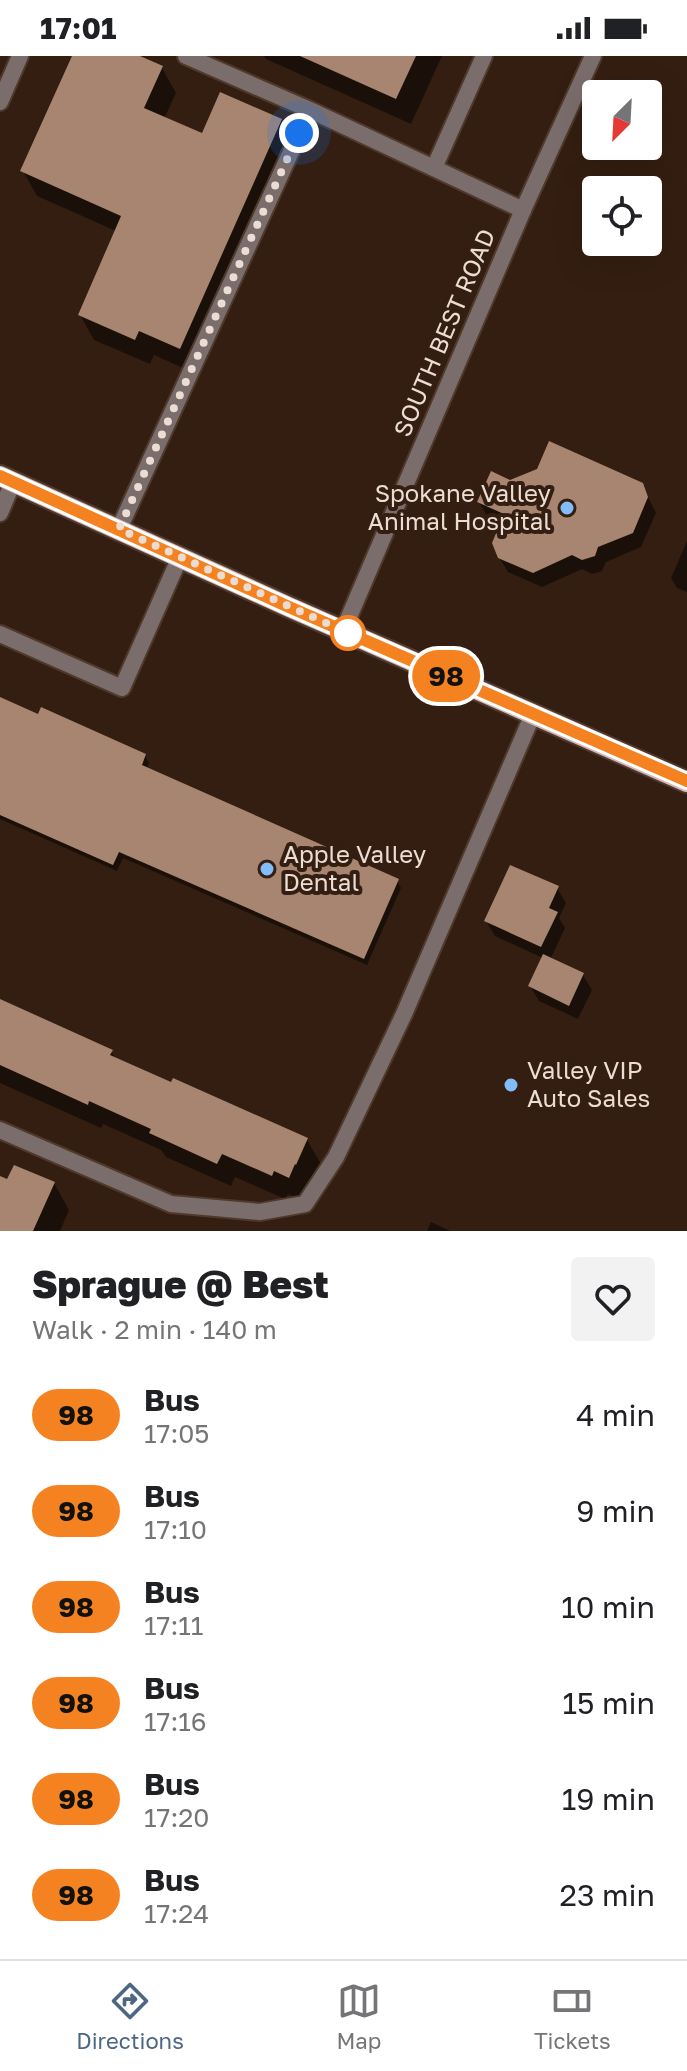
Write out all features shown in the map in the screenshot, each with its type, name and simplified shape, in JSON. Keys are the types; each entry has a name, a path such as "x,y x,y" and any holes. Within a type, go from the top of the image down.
{"main road":[{"path":"7,479 687,782"}],"street":[{"path":"0,102 20,56"},
{"path":"186,56 310,110 523,210"},
{"path":"434,168 484,56"},
{"name":"SOUTH BEST ROAD","path":"343,631 523,210 593,56"},
{"path":"119,529 310,110"},
{"path":"0,513 7,479"},
{"path":"0,634 122,688 180,557"},
{"path":"0,1130 171,1204 260,1212 305,1204 336,1157 404,1014 533,714"}],"building":[{"path":"72,56 140,56 163,66 144,108 202,133 220,92 282,119 180,349 139,331 135,340 78,315 121,216 20,171"},
{"path":"300,56 416,56 396,99"},
{"name":"Spokane Valley Animal Hospital","path":"549,441 643,483 648,497 633,533 598,547 595,556 582,560 572,555 533,573 498,558 492,543 504,514 477,502 491,471 510,480 537,469"},
{"path":"0,697 38,714 41,707 146,754 142,765 399,879 364,959 119,852 113,865 0,815"},
{"path":"510,865 559,886 549,908 558,912 541,947 484,921"},
{"path":"543,954 584,973 569,1006 528,986"},
{"path":"0,999 113,1050 110,1055 171,1082 173,1078 308,1138 289,1178 274,1171 272,1176 222,1154 217,1164 149,1133 151,1129 89,1101 88,1105 0,1065"},
{"path":"14,1165 55,1182 33,1231 0,1231 0,1176 7,1179"}],"bus line":[{"name":"98","path":"0,476 289,607 687,781"}],"place":[{"name":"Spokane Valley Animal Hospital","path":"567,508"},
{"name":"Apple Valley Dental","path":"267,869"},
{"name":"Valley VIP Auto Sales","path":"511,1085"}],"route":[{"path":"299,133 119,529 348,633"}]}
